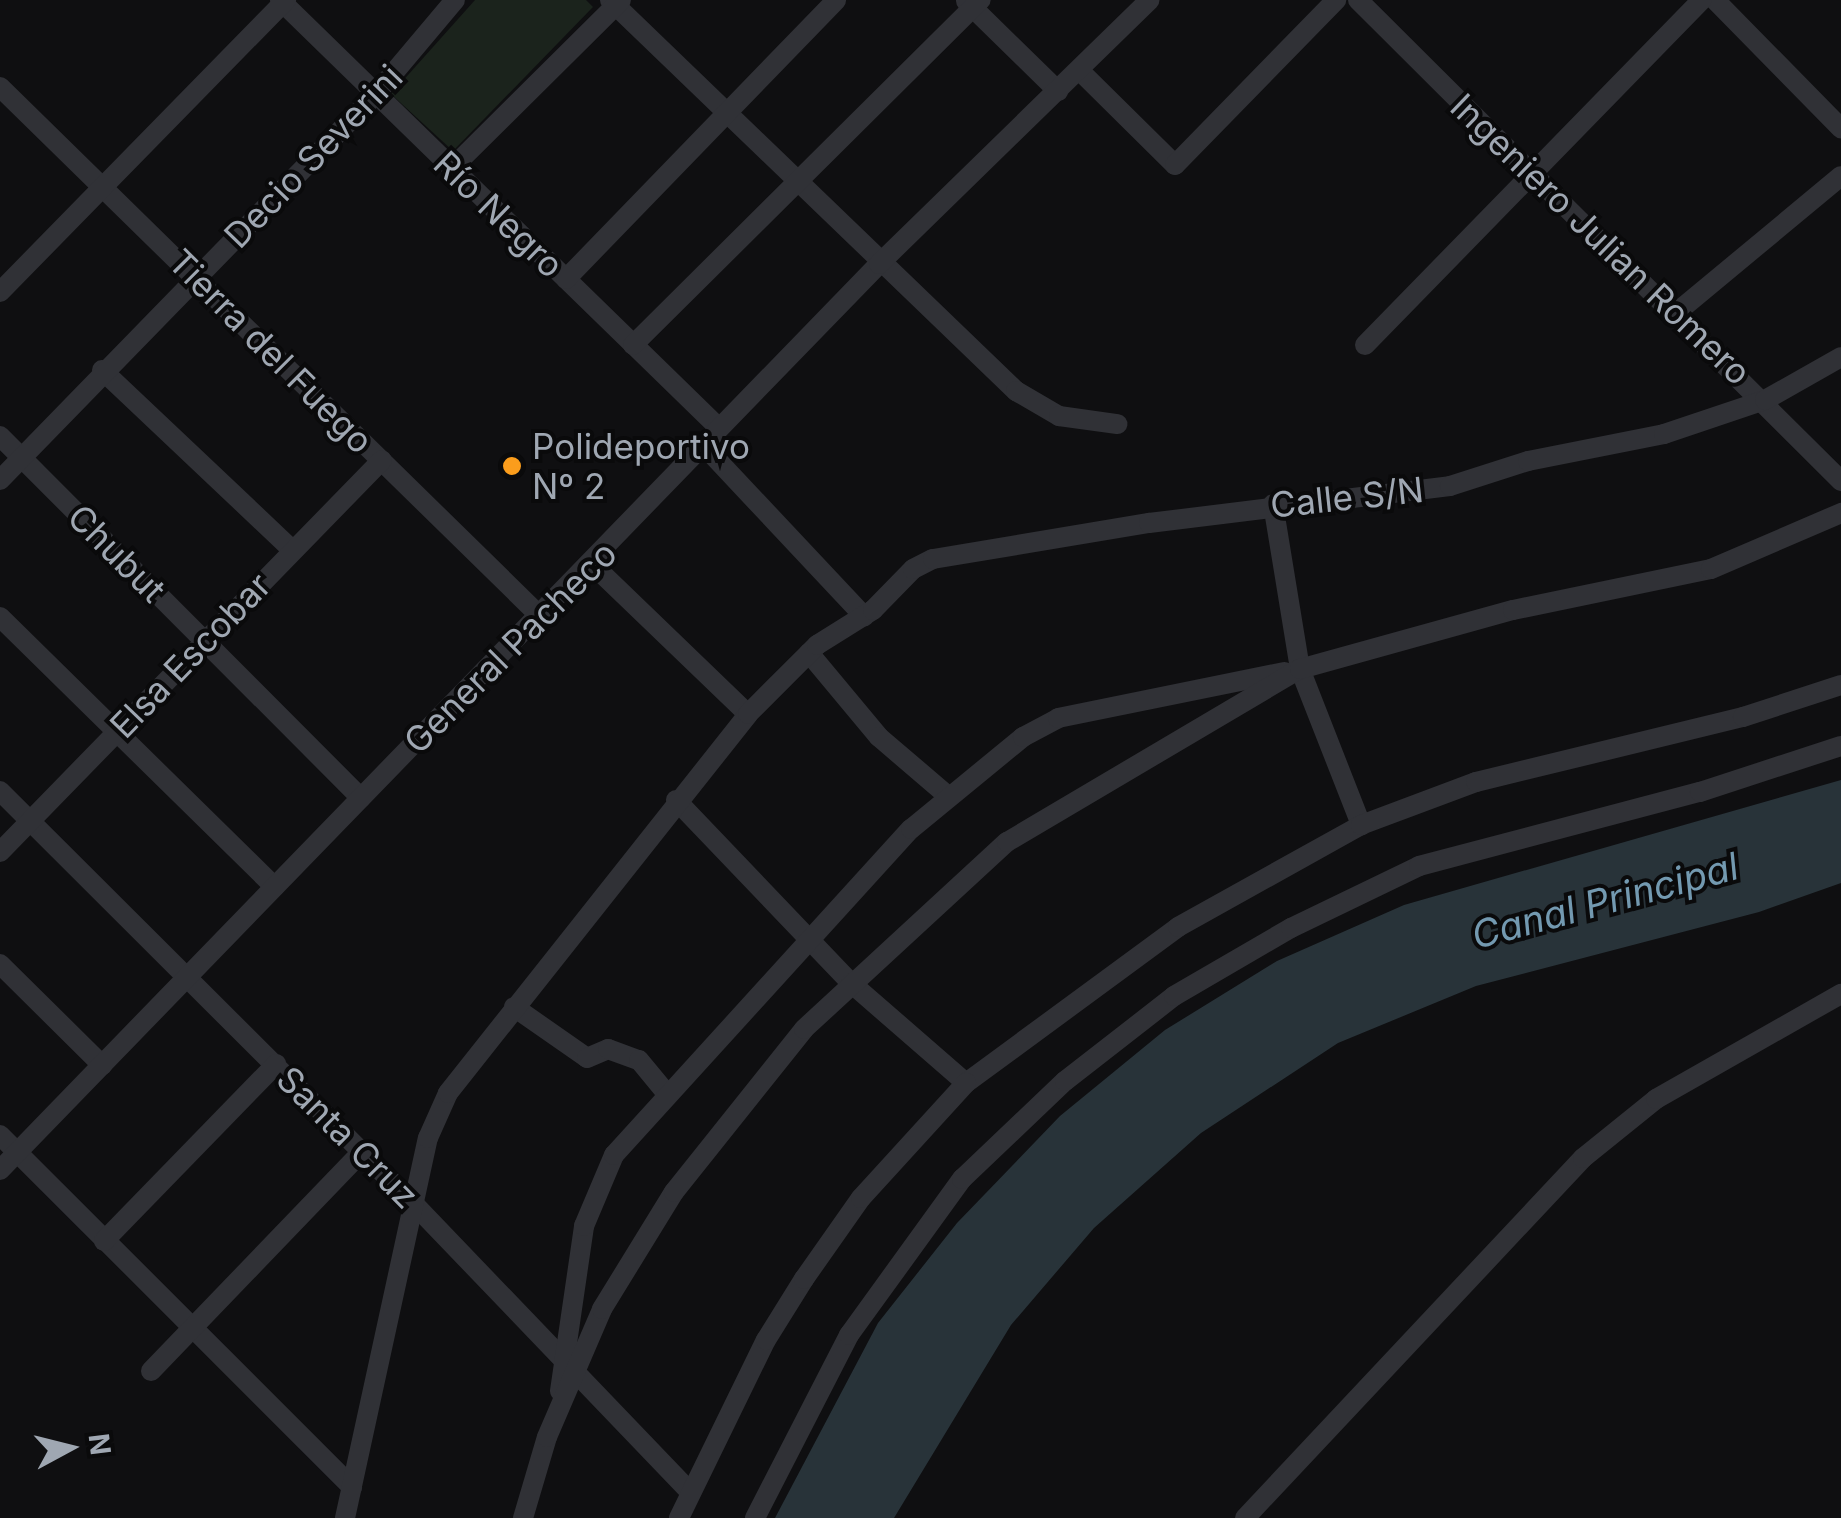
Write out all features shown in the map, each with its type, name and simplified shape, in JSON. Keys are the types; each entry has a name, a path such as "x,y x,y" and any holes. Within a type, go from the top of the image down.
{"street":[{"name":"Decio Severini","path":"0,480 102,370 376,96 455,0"},
{"path":"566,279 836,0"},
{"name":"General Pacheco","path":"0,1170 706,448 718,428 879,264 1150,0"},
{"path":"1079,70 1176,165 1336,0"},
{"name":"Ingeniero Julian Romero","path":"1358,0 1765,400 1841,481"},
{"path":"1365,345 1702,0"},
{"path":"1715,0 1841,128"},
{"name":"Río Negro","path":"283,1 718,428"},
{"path":"0,292 283,1"},
{"path":"452,168 616,2 879,264 1016,391 1059,416 1117,424"},
{"path":"633,345 973,3 1058,91"},
{"name":"Tierra del Fuego","path":"0,87 540,616"},
{"path":"1676,313 1841,176"},
{"name":"Calle S/N","path":"864,616 922,562 1274,504 1450,486 1528,460 1664,434 1765,400 1841,356"},
{"path":"102,370 291,549"},
{"name":"Chubut","path":"0,436 361,798"},
{"path":"345,1518 413,1203 438,1112 676,800 748,714 809,653 864,616 706,448"},
{"name":"Elsa Escobar","path":"0,852 206,643 291,549 382,460"},
{"path":"1274,504 1300,669 1361,825"},
{"path":"523,1518 559,1407 584,1226 614,1155 807,940 947,795 1058,718 1123,700 1300,669 1513,610 1711,569 1841,513"},
{"path":"593,564 748,714"},
{"path":"0,616 275,887"},
{"path":"809,653 879,737 947,795"},
{"path":"567,1364 624,1265 674,1192 755,1083 850,983 1007,842 1300,669"},
{"path":"679,1518 688,1490 804,1279 861,1198 966,1084 1178,927 1361,825 1476,782 1744,717 1841,685"},
{"path":"755,1518 849,1335 962,1179 1064,1081 1174,996 1291,928 1419,866 1700,792 1841,746"},
{"name":"Santa Cruz","path":"0,791 413,1203 688,1490"},
{"path":"676,800 850,983 966,1084"},
{"path":"0,964 102,1065"},
{"path":"1244,1518 1583,1158 1656,1099 1756,1036 1841,994"},
{"path":"514,1008 587,1058 608,1050 639,1060 667,1094"},
{"path":"104,1240 276,1064"},
{"path":"0,1136 352,1487"},
{"path":"151,1372 361,1154"}],"shaded area":[{"path":"475,0 586,0 593,7 453,151 391,94"}],"water":[{"name":"Canal Principal","path":"1841,780 1841,883 1759,912 1476,986 1338,1043 1201,1133 1094,1228 1011,1325 894,1518 775,1518 878,1323 957,1223 1060,1116 1165,1030 1277,961 1404,905"}],"place":[{"name":"Polideportivo Nº 2","path":"512,466"}]}
